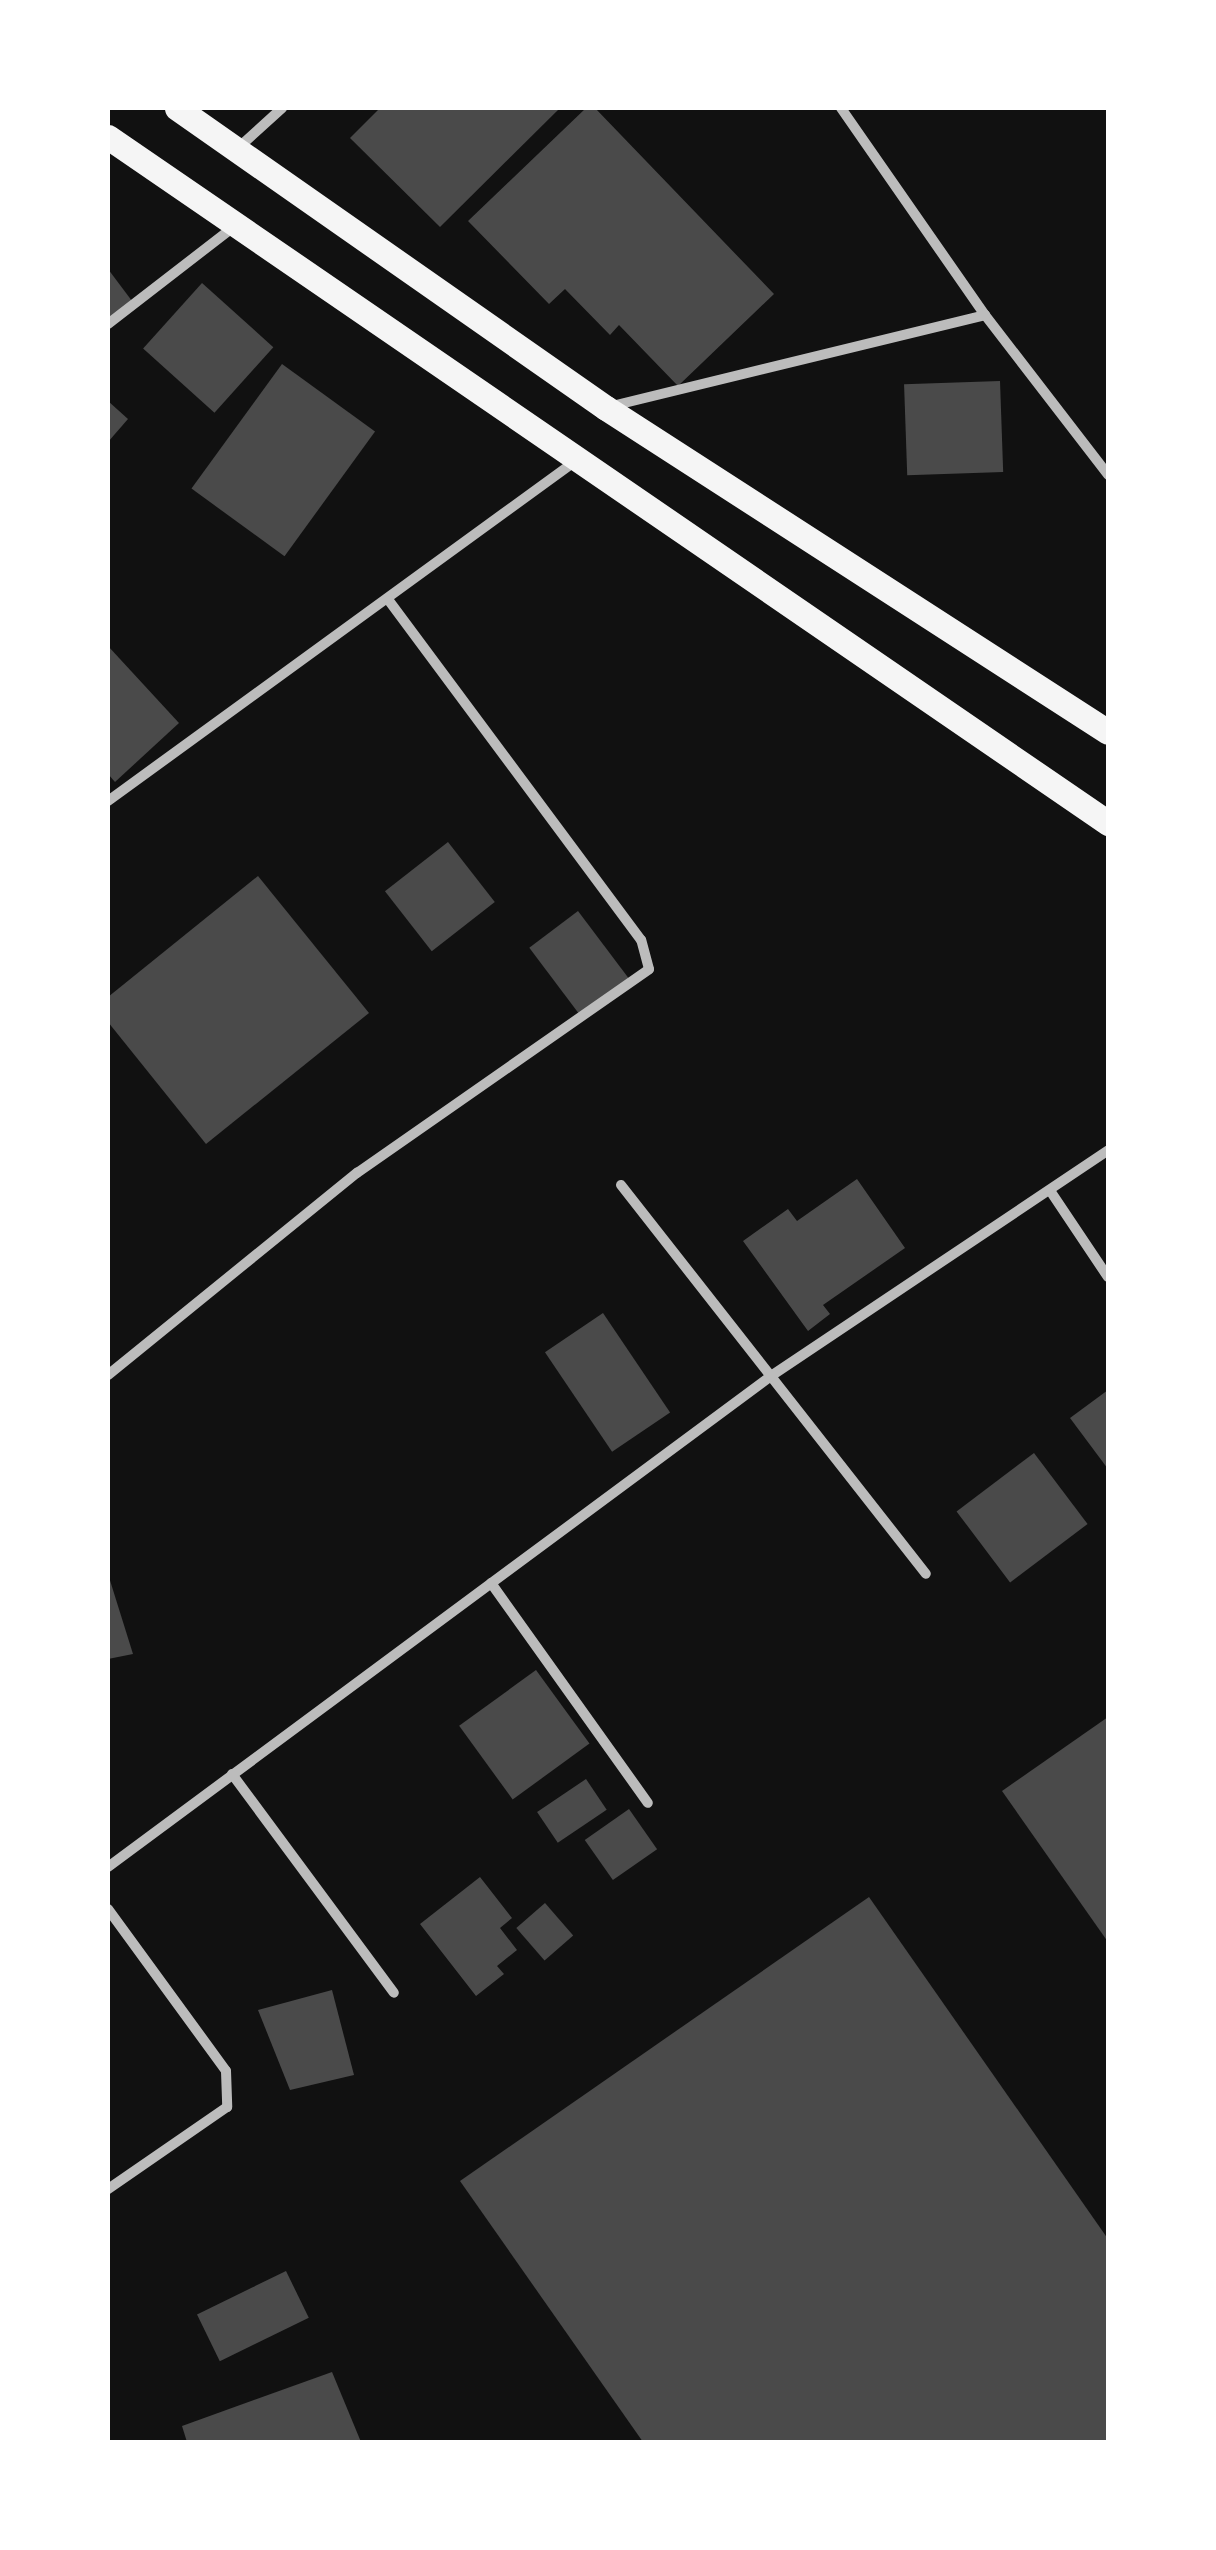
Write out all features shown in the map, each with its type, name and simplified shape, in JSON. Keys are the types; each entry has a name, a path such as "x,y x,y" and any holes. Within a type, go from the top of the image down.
{"main road":[{"path":"177,108 606,408 1108,732"},
{"path":"108,137 232,228 1108,822"}],"street":[{"path":"236,150 282,108"},
{"path":"841,108 985,315 1108,475"},
{"path":"108,324 232,228"},
{"path":"606,408 985,315"},
{"path":"108,801 390,601 574,462"},
{"path":"108,1375 357,1172 649,969 642,940 390,601"},
{"path":"108,1866 772,1376 1051,1192 1108,1150"},
{"path":"621,1186 926,1574"},
{"path":"1051,1192 1108,1277"},
{"path":"492,1583 648,1803"},
{"path":"232,1774 394,1994"},
{"path":"108,1908 226,2071 227,2107 108,2189"}],"building":[{"path":"380,108 560,108 440,227 350,138"},
{"path":"586,108 595,108 774,294 678,386 619,325 610,335 565,289 549,304 468,221"},
{"path":"108,269 132,301 108,319"},
{"path":"202,283 273,347 214,413 143,348"},
{"path":"282,364 375,432 285,556 191,489"},
{"path":"1000,381 1003,472 907,475 904,384"},
{"path":"108,401 128,419 108,442"},
{"path":"108,646 179,723 115,782 108,774"},
{"path":"448,842 495,902 432,951 385,891"},
{"path":"258,876 369,1013 206,1144 108,1022 108,997"},
{"path":"578,911 630,980 581,1016 529,948"},
{"path":"857,1179 905,1248 823,1305 830,1314 808,1331 743,1241 788,1209 797,1221"},
{"path":"603,1313 670,1412 612,1452 545,1352"},
{"path":"1108,1390 1108,1469 1070,1418"},
{"path":"1034,1453 1088,1524 1010,1582 957,1511"},
{"path":"108,1574 133,1654 108,1659"},
{"path":"536,1670 589,1744 513,1799 459,1726"},
{"path":"1108,1717 1108,1942 1002,1791"},
{"path":"586,1779 607,1810 558,1843 537,1812"},
{"path":"629,1809 657,1849 613,1880 585,1840"},
{"path":"480,1877 512,1918 500,1928 517,1950 497,1966 504,1974 476,1996 420,1924"},
{"path":"869,1897 1108,2239 1108,2442 643,2442 460,2181"},
{"path":"545,1903 573,1935 545,1960 516,1928"},
{"path":"332,1990 354,2075 290,2090 258,2010"},
{"path":"286,2271 309,2318 220,2361 197,2314"},
{"path":"332,2372 361,2442 187,2442 182,2426"}]}
